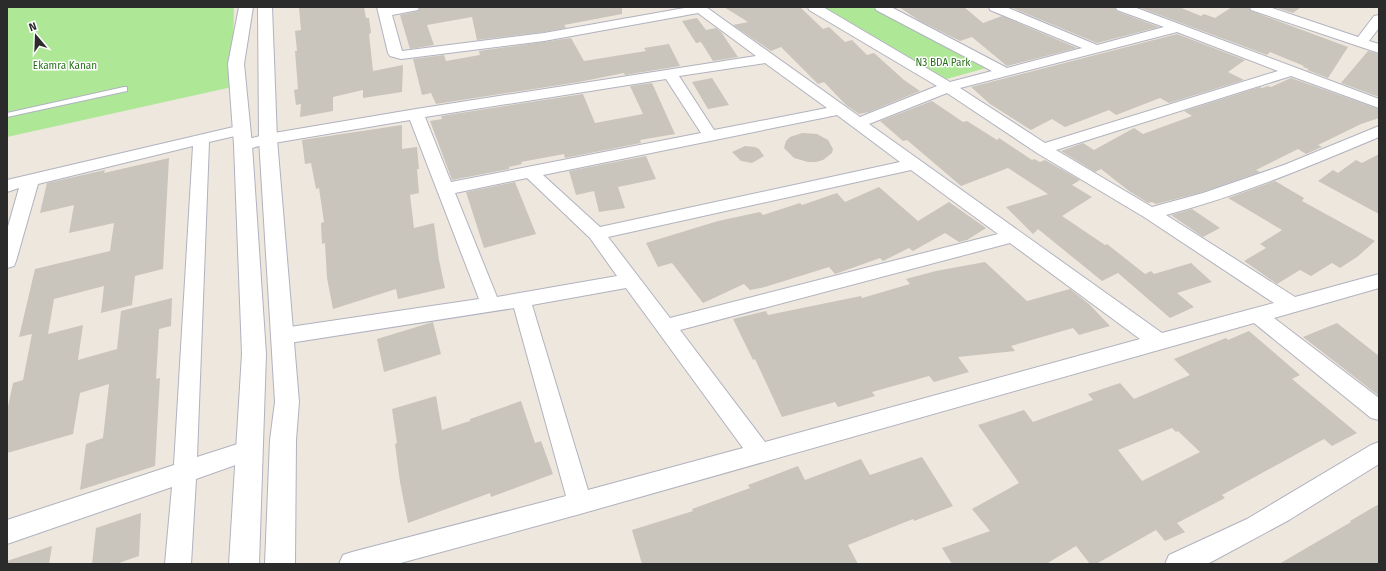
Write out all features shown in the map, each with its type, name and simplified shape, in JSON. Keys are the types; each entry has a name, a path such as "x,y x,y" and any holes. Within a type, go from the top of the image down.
{"street":[{"path":"244,564 254,354 243,138 236,64 246,7"},
{"path":"265,7 268,139 287,402 283,440 280,564"},
{"path":"413,7 384,9 395,53 401,55 544,37 700,8 1159,342"},
{"path":"814,7 948,87 1043,149 1150,213 1292,305"},
{"path":"882,7 1004,72"},
{"path":"995,7 1096,49"},
{"path":"1122,7 1379,104"},
{"path":"1256,7 1379,49"},
{"path":"1361,43 1379,19"},
{"path":"858,123 948,87 1178,28"},
{"path":"7,186 201,139 268,139 768,58"},
{"path":"1043,149 1292,71"},
{"path":"670,74 711,137"},
{"path":"446,189 840,110"},
{"path":"416,114 491,305"},
{"path":"1150,213 1223,193 1290,169 1379,131"},
{"path":"178,564 185,472 201,139"},
{"path":"596,234 915,164"},
{"path":"530,172 596,234 760,453"},
{"path":"7,261 30,180"},
{"path":"666,326 1014,236"},
{"path":"283,336 491,305 631,280"},
{"path":"352,564 580,503 1379,281"},
{"path":"521,300 580,503"},
{"path":"1257,315 1379,412"},
{"path":"7,532 250,450"},
{"path":"1178,564 1217,547 1318,490 1379,452"},
{"path":"246,531 281,523"}],"lane":[{"path":"7,114 124,89"}],"green space":[{"name":"Ekamra Kanan","path":"7,7 234,7 232,87 7,137"},
{"name":"N3 BDA Park","path":"821,7 872,7 986,68 943,80"}],"building":[{"path":"299,7 364,7 366,18 369,18 371,33 369,34 373,71 403,65 402,92 363,98 363,90 333,97 333,111 300,117 301,104 296,105 294,90 298,89 295,31 301,30"},
{"path":"622,7 622,14 564,25 566,28 544,32 477,40 472,17 427,25 434,45 410,49 400,15 418,11 420,8"},
{"path":"724,7 800,7 823,29 829,27 845,42 852,40 867,55 874,53 904,80 920,91 869,112 859,114 846,105 824,82 818,84 781,47 771,51 733,25 748,22"},
{"path":"899,7 964,7 983,23 1002,16 1077,48 1007,66 972,37 960,41 920,21"},
{"path":"1010,7 1115,7 1116,11 1159,27 1097,43"},
{"path":"1138,7 1179,7 1201,16 1204,14 1215,18 1232,7 1249,7 1251,11 1348,47 1328,78 1307,70 1309,69 1303,67 1304,66 1270,52 1267,55"},
{"path":"1274,7 1301,7 1293,13"},
{"path":"697,18 706,30 716,28 721,32 738,57 713,61 701,42 696,43 682,21"},
{"path":"1177,34 1245,60 1228,72 1244,80 1169,103 1160,98 1116,115 1109,110 1065,127 1052,119 1031,130 990,104 971,87"},
{"path":"571,38 584,61 646,51 644,48 669,44 680,66 625,75 624,73 579,82 436,104 431,93 422,95 413,59 444,55 446,61 480,55 479,51"},
{"path":"1368,51 1379,54 1379,97 1341,83"},
{"path":"712,78 729,105 708,109 692,82"},
{"path":"1291,78 1379,109 1379,118 1361,124 1318,145 1322,147 1306,154 1298,149 1256,170 1260,172 1203,192 1156,204 1152,202 1148,203 1129,191 1101,169 1095,172 1061,151 1083,143 1094,150 1134,128 1143,134 1192,116 1184,111 1260,87 1271,87"},
{"path":"652,83 675,134 640,140 641,143 565,158 564,154 521,162 522,164 509,167 509,169 452,180 430,121 442,119 441,116 583,94 595,123 643,114 630,86"},
{"path":"932,101 963,122 967,121 997,140 999,138 1032,160 1034,159 1040,162 1045,160 1080,180 1072,185 1092,197 1062,216 1105,245 1107,244 1145,274 1151,271 1154,274 1191,263 1212,282 1177,293 1194,307 1170,318 1118,273 1102,281 1038,229 1033,234 1006,207 1048,194 1008,168 961,186 907,140 903,141 880,121"},
{"path":"402,125 402,149 417,147 419,193 410,195 414,228 434,223 439,260 445,288 398,299 396,289 333,309 327,278 325,243 322,244 321,223 324,222 319,188 316,189 311,163 305,164 302,140"},
{"path":"802,133 817,134 828,140 833,149 832,153 823,160 816,162 808,162 794,158 784,148 786,141 790,137"},
{"path":"745,146 759,149 764,156 752,163 741,161 732,152"},
{"path":"1379,154 1379,214 1318,181 1333,170 1338,173 1356,160 1362,163"},
{"path":"646,156 656,179 618,187 625,208 599,212 594,191 576,195 569,171"},
{"path":"169,158 163,269 135,276 132,305 101,313 104,286 54,299 48,334 83,325 78,360 117,349 121,311 172,298 171,326 159,329 156,379 160,378 155,466 80,490 86,444 103,438 109,384 80,393 73,434 7,453 7,411 13,383 23,380 32,334 19,337 35,269 110,251 114,223 69,233 74,205 40,213 47,183 105,170 104,173"},
{"path":"1275,181 1304,198 1302,201 1375,241 1357,257 1340,268 1332,263 1311,276 1300,270 1277,284 1244,261 1266,248 1260,244 1282,230 1228,198"},
{"path":"515,182 536,234 484,248 466,192"},
{"path":"879,187 918,221 949,202 986,228 967,240 959,242 945,233 913,251 909,248 883,261 880,258 835,274 829,267 765,287 750,290 744,284 703,303 672,263 658,267 646,243 718,221 760,212 763,215 800,203 802,205 837,193 845,202"},
{"path":"1192,209 1220,228 1203,237 1171,215"},
{"path":"985,262 1027,301 1070,289 1089,304 1110,326 1079,335 1073,328 1011,346 1015,351 958,357 969,372 934,382 929,376 872,392 875,396 838,407 835,402 782,417 755,359 753,360 733,319 766,311 768,315 861,296 862,298 910,284 906,279 936,271"},
{"path":"433,322 441,354 384,372 377,339"},
{"path":"1337,323 1379,356 1379,396 1303,337"},
{"path":"1249,331 1300,375 1292,379 1357,433 1332,446 1324,439 1222,495 1225,498 1177,523 1185,532 1165,541 1156,530 1096,564 1090,564 1076,546 1046,564 952,564 942,548 990,531 972,509 1019,483 978,425 1024,410 1033,422 1093,400 1088,394 1120,383 1134,399 1190,375 1174,359 1226,338 1228,340","holes":["1172,428 1176,432 1178,431 1200,452 1142,481 1118,450"]},
{"path":"436,396 442,430 470,421 470,419 521,401 535,443 541,441 553,474 491,497 490,493 408,523 400,482 395,444 397,443 392,409"},
{"path":"922,457 953,506 914,521 913,519 848,545 858,564 642,564 632,530 693,511 692,509 750,488 748,485 798,466 805,480 861,459 870,475"},
{"path":"1379,504 1379,564 1279,564 1351,522 1350,521"},
{"path":"141,513 139,556 116,564 92,564 96,528"},
{"path":"52,546 49,564 7,564 7,561"}]}
